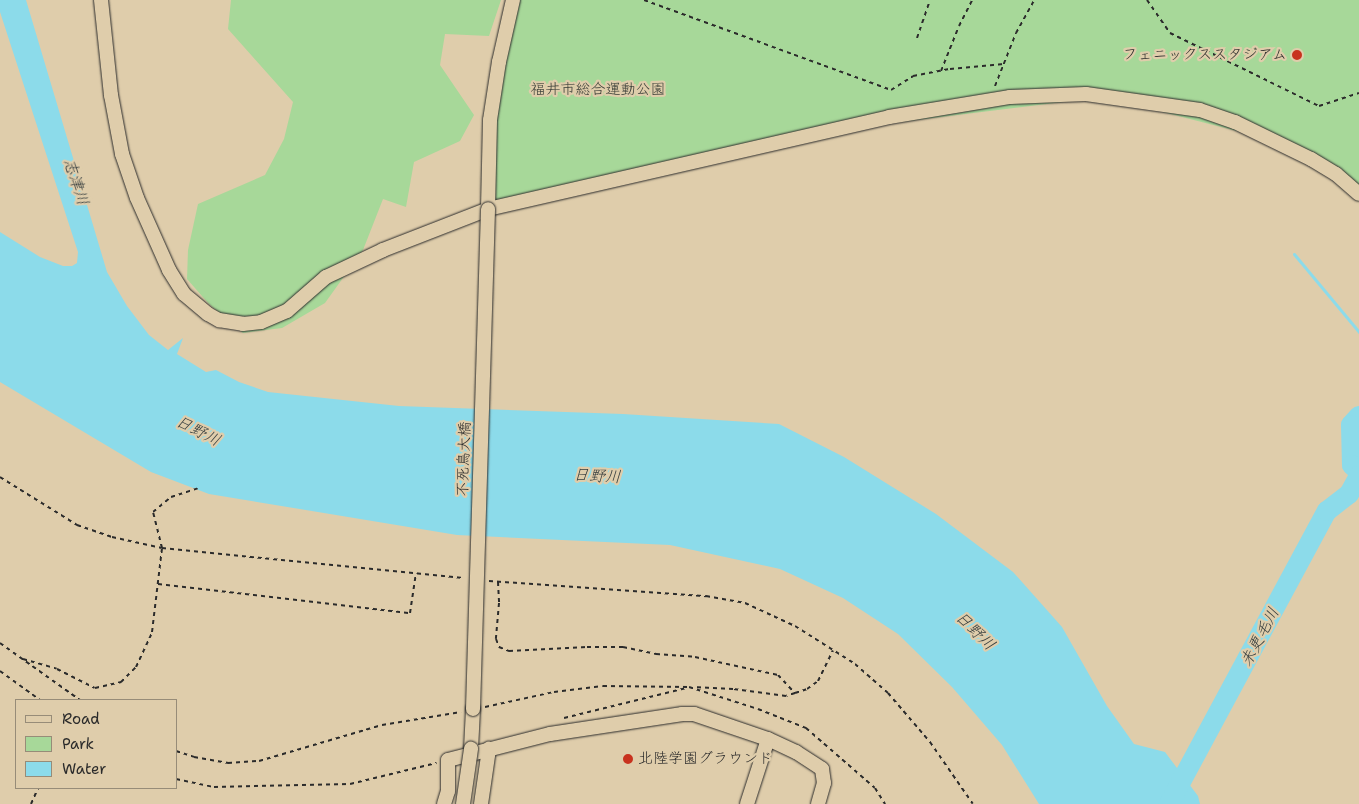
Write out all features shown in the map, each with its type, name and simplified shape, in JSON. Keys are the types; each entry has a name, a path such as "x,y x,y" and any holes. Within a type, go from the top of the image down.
{"street":[{"path":"101,0 111,95 122,154 137,198 169,270 184,294 208,314 219,320 243,324 261,322 287,311 326,278 383,250 488,209 889,117 1010,97 1086,94 1200,110 1236,122 1311,158 1336,174 1359,194"},
{"name":"不死鳥大橋","path":"463,804 470,769 473,709 490,120 499,62 513,0"},
{"path":"444,804 448,791 448,760 550,734 682,714 694,714 768,739 796,752 822,769 824,783 818,804"},
{"path":"747,804 768,739"},
{"path":"481,804 489,749"}],"path":[{"path":"644,0 891,90 913,76 941,70 1004,64"},
{"path":"917,38 930,0"},
{"path":"941,70 958,26 972,0"},
{"path":"990,100 1016,33 1034,0"},
{"path":"1147,0 1170,33 1319,106 1359,93"},
{"path":"0,477 77,525 112,537 162,548 470,579"},
{"path":"23,659 57,669 95,688 121,682 136,667 152,632 162,548 153,512 171,497 198,488"},
{"path":"158,584 410,612 416,573"},
{"path":"488,581 706,596 745,603 795,626 833,649 855,664 888,693 930,742 973,804"},
{"path":"498,582 499,603 496,639 499,647 509,652 587,647 623,647 656,654 695,657 778,675 795,693"},
{"path":"0,643 79,699"},
{"path":"560,720 689,687 733,689 786,696 807,689 818,680 833,649"},
{"path":"0,671 39,699"},
{"path":"178,752 194,757 228,763 259,761 382,726 473,709"},
{"path":"178,779 214,788 350,784 448,760"},
{"path":"32,804 38,789"}],"green space":[{"path":"231,0 501,0 489,36 445,34 440,65 474,115 460,141 414,162 406,207 383,199 363,250 325,303 282,328 243,333 209,304 187,279 188,250 198,204 265,175 284,139 293,102 228,29"},
{"name":"福井市総合運動公園","path":"519,0 1359,0 1359,195 1272,140 1104,97 828,131 488,209 499,62"}],"water":[{"path":"0,0 26,0 107,272 127,306 149,335 168,350 183,338 177,354 206,372 216,370 239,382 268,392 399,406 623,414 779,424 844,457 936,514 1013,572 1062,627 1107,706 1134,744 1165,752 1198,796 1200,804 1039,804 1002,745 952,687 898,634 843,598 780,569 670,545 457,535 209,494 151,472 0,382 0,232 40,257 63,266 72,266 77,263 78,252 0,12"}],"waterway":[{"path":"1294,254 1359,332"},
{"name":"未更毛川","path":"1359,416 1351,425 1352,465 1359,472"},
{"name":"未更毛川","path":"1169,804 1327,511 1349,494 1359,476"}],"place":[{"name":"フェニックススタジアム","path":"1297,55"},
{"name":"北陸学園グラウンド","path":"628,759"}],"water label":[{"name":"志津川","path":"76,182"},
{"name":"日野川","path":"198,431"},
{"name":"日野川","path":"597,476"},
{"name":"日野川","path":"975,631"}]}
